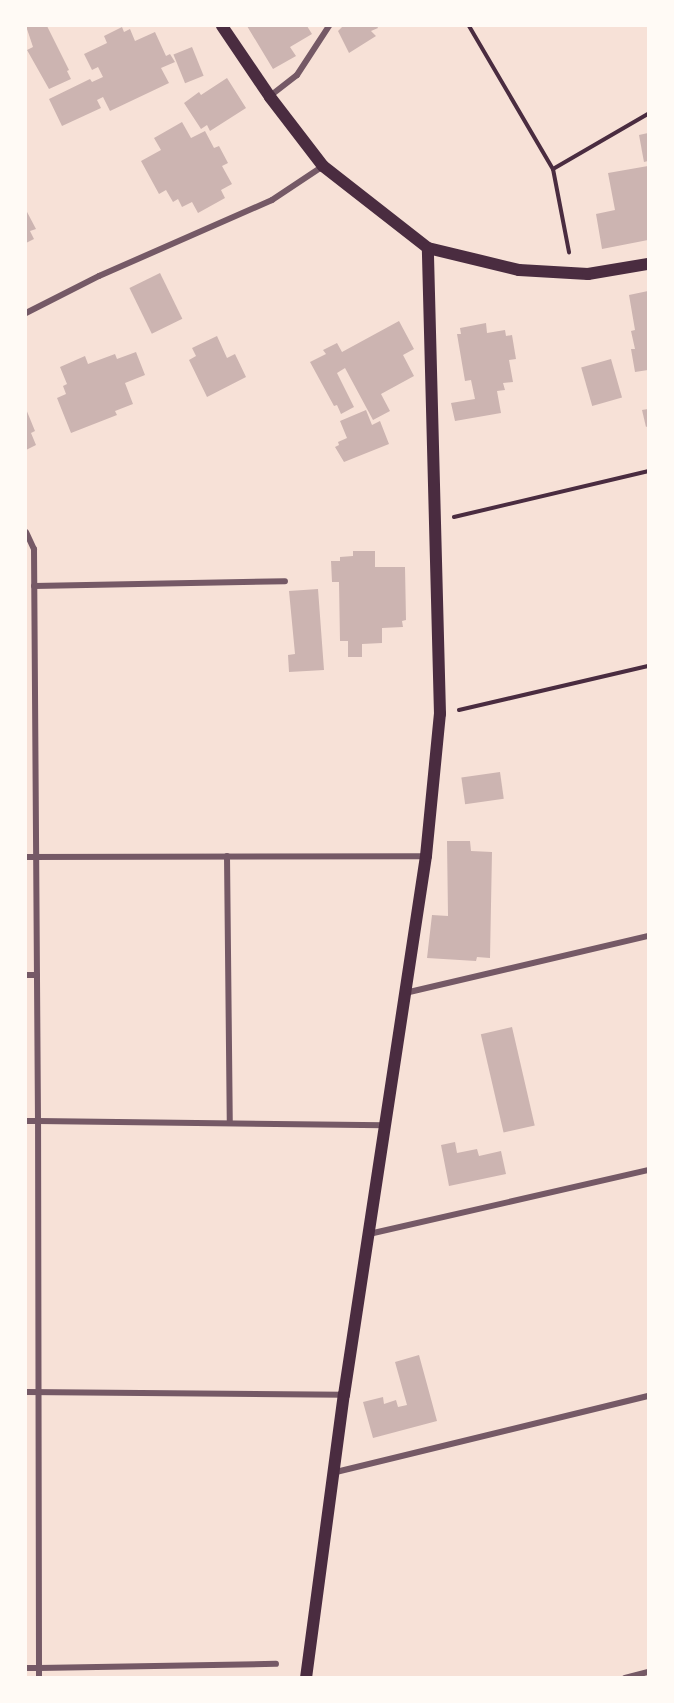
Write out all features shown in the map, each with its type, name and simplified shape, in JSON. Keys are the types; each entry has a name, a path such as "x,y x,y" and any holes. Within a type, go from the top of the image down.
{"main road":[{"path":"222,26 270,97 324,166 428,248 519,270 588,274 648,264"},
{"path":"306,1677 336,1472 344,1395 426,856 440,714 428,248"}],"street":[{"path":"270,97 297,75 329,26"},
{"path":"26,313 99,276 272,200 324,166"},
{"path":"26,532 34,549 40,1392 39,1677"},
{"path":"34,586 285,581"},
{"path":"226,856 230,1123"},
{"path":"26,857 426,856"},
{"path":"405,993 648,936"},
{"path":"26,975 37,975"},
{"path":"26,1121 384,1125"},
{"path":"368,1234 648,1170"},
{"path":"26,1392 344,1395"},
{"path":"336,1472 648,1396"},
{"path":"26,1668 276,1664"},
{"path":"625,1677 648,1672"}],"path":[{"path":"469,26 553,169 573,273"},
{"path":"553,169 648,114"},
{"path":"435,522 648,471"},
{"path":"440,714 648,666"}],"building":[{"path":"26,26 47,26 69,70 67,71 71,79 49,89 27,50 33,47"},
{"path":"247,26 307,26 312,34 290,47 296,56 273,69"},
{"path":"343,26 377,26 378,28 371,31 376,36 349,53 338,31"},
{"path":"122,27 124,32 130,29 135,41 155,32 166,56 170,54 175,62 161,68 169,83 110,111 103,97 97,100 101,108 62,126 49,99 90,79 92,82 103,77 98,67 92,70 84,54 107,43 104,36"},
{"path":"192,47 204,76 185,83 173,54"},
{"path":"227,78 246,108 210,131 207,125 201,129 184,103 199,92 201,95"},
{"path":"182,122 191,138 205,131 214,148 219,146 228,163 222,166 232,184 221,190 225,198 198,213 192,202 182,207 178,199 173,202 166,190 159,194 141,161 161,150 154,138"},
{"path":"648,133 648,161 644,162 639,135"},
{"path":"648,166 648,240 602,249 596,214 615,210 608,173"},
{"path":"26,210 36,229 30,231 34,239 26,243"},
{"path":"160,273 182,319 152,334 129,288"},
{"path":"648,291 648,370 635,372 631,349 635,349 631,331 635,330 629,295"},
{"path":"399,321 414,349 403,355 414,376 381,394 390,411 373,420 345,368 337,373 354,407 341,414 337,405 334,406 310,362 326,354 323,350 337,343 342,352"},
{"path":"486,323 487,333 505,330 506,336 512,335 516,359 509,360 513,382 503,383 505,390 497,391 501,413 455,421 451,403 475,399 471,380 465,381 457,334 461,334 460,328"},
{"path":"217,336 227,358 235,354 246,377 207,397 189,360 196,356 192,348"},
{"path":"136,352 145,375 125,383 133,404 115,411 117,415 71,433 57,398 66,394 63,386 67,384 60,367 85,356 88,364 115,354 117,359"},
{"path":"611,359 622,397 592,406 581,368"},
{"path":"26,409 35,431 31,433 36,445 26,450"},
{"path":"648,409 648,426 646,427 642,410"},
{"path":"366,410 372,425 380,421 389,444 344,462 335,447 339,445 338,442 347,438 340,421"},
{"path":"353,551 375,551 375,567 405,567 406,620 402,621 403,627 382,628 382,643 362,644 362,657 348,657 348,641 340,641 339,582 332,582 331,561 340,561 340,557 353,556"},
{"path":"318,589 324,670 289,672 288,655 295,654 289,591"},
{"path":"500,772 504,799 465,804 461,777"},
{"path":"447,841 470,841 471,851 492,852 490,958 477,957 476,961 427,958 432,915 448,916"},
{"path":"512,1027 535,1125 504,1133 481,1034"},
{"path":"455,1142 457,1153 477,1149 479,1156 501,1151 506,1174 449,1186 441,1145"},
{"path":"419,1355 437,1421 373,1438 363,1402 383,1397 384,1404 396,1400 398,1407 407,1405 395,1362"}]}
